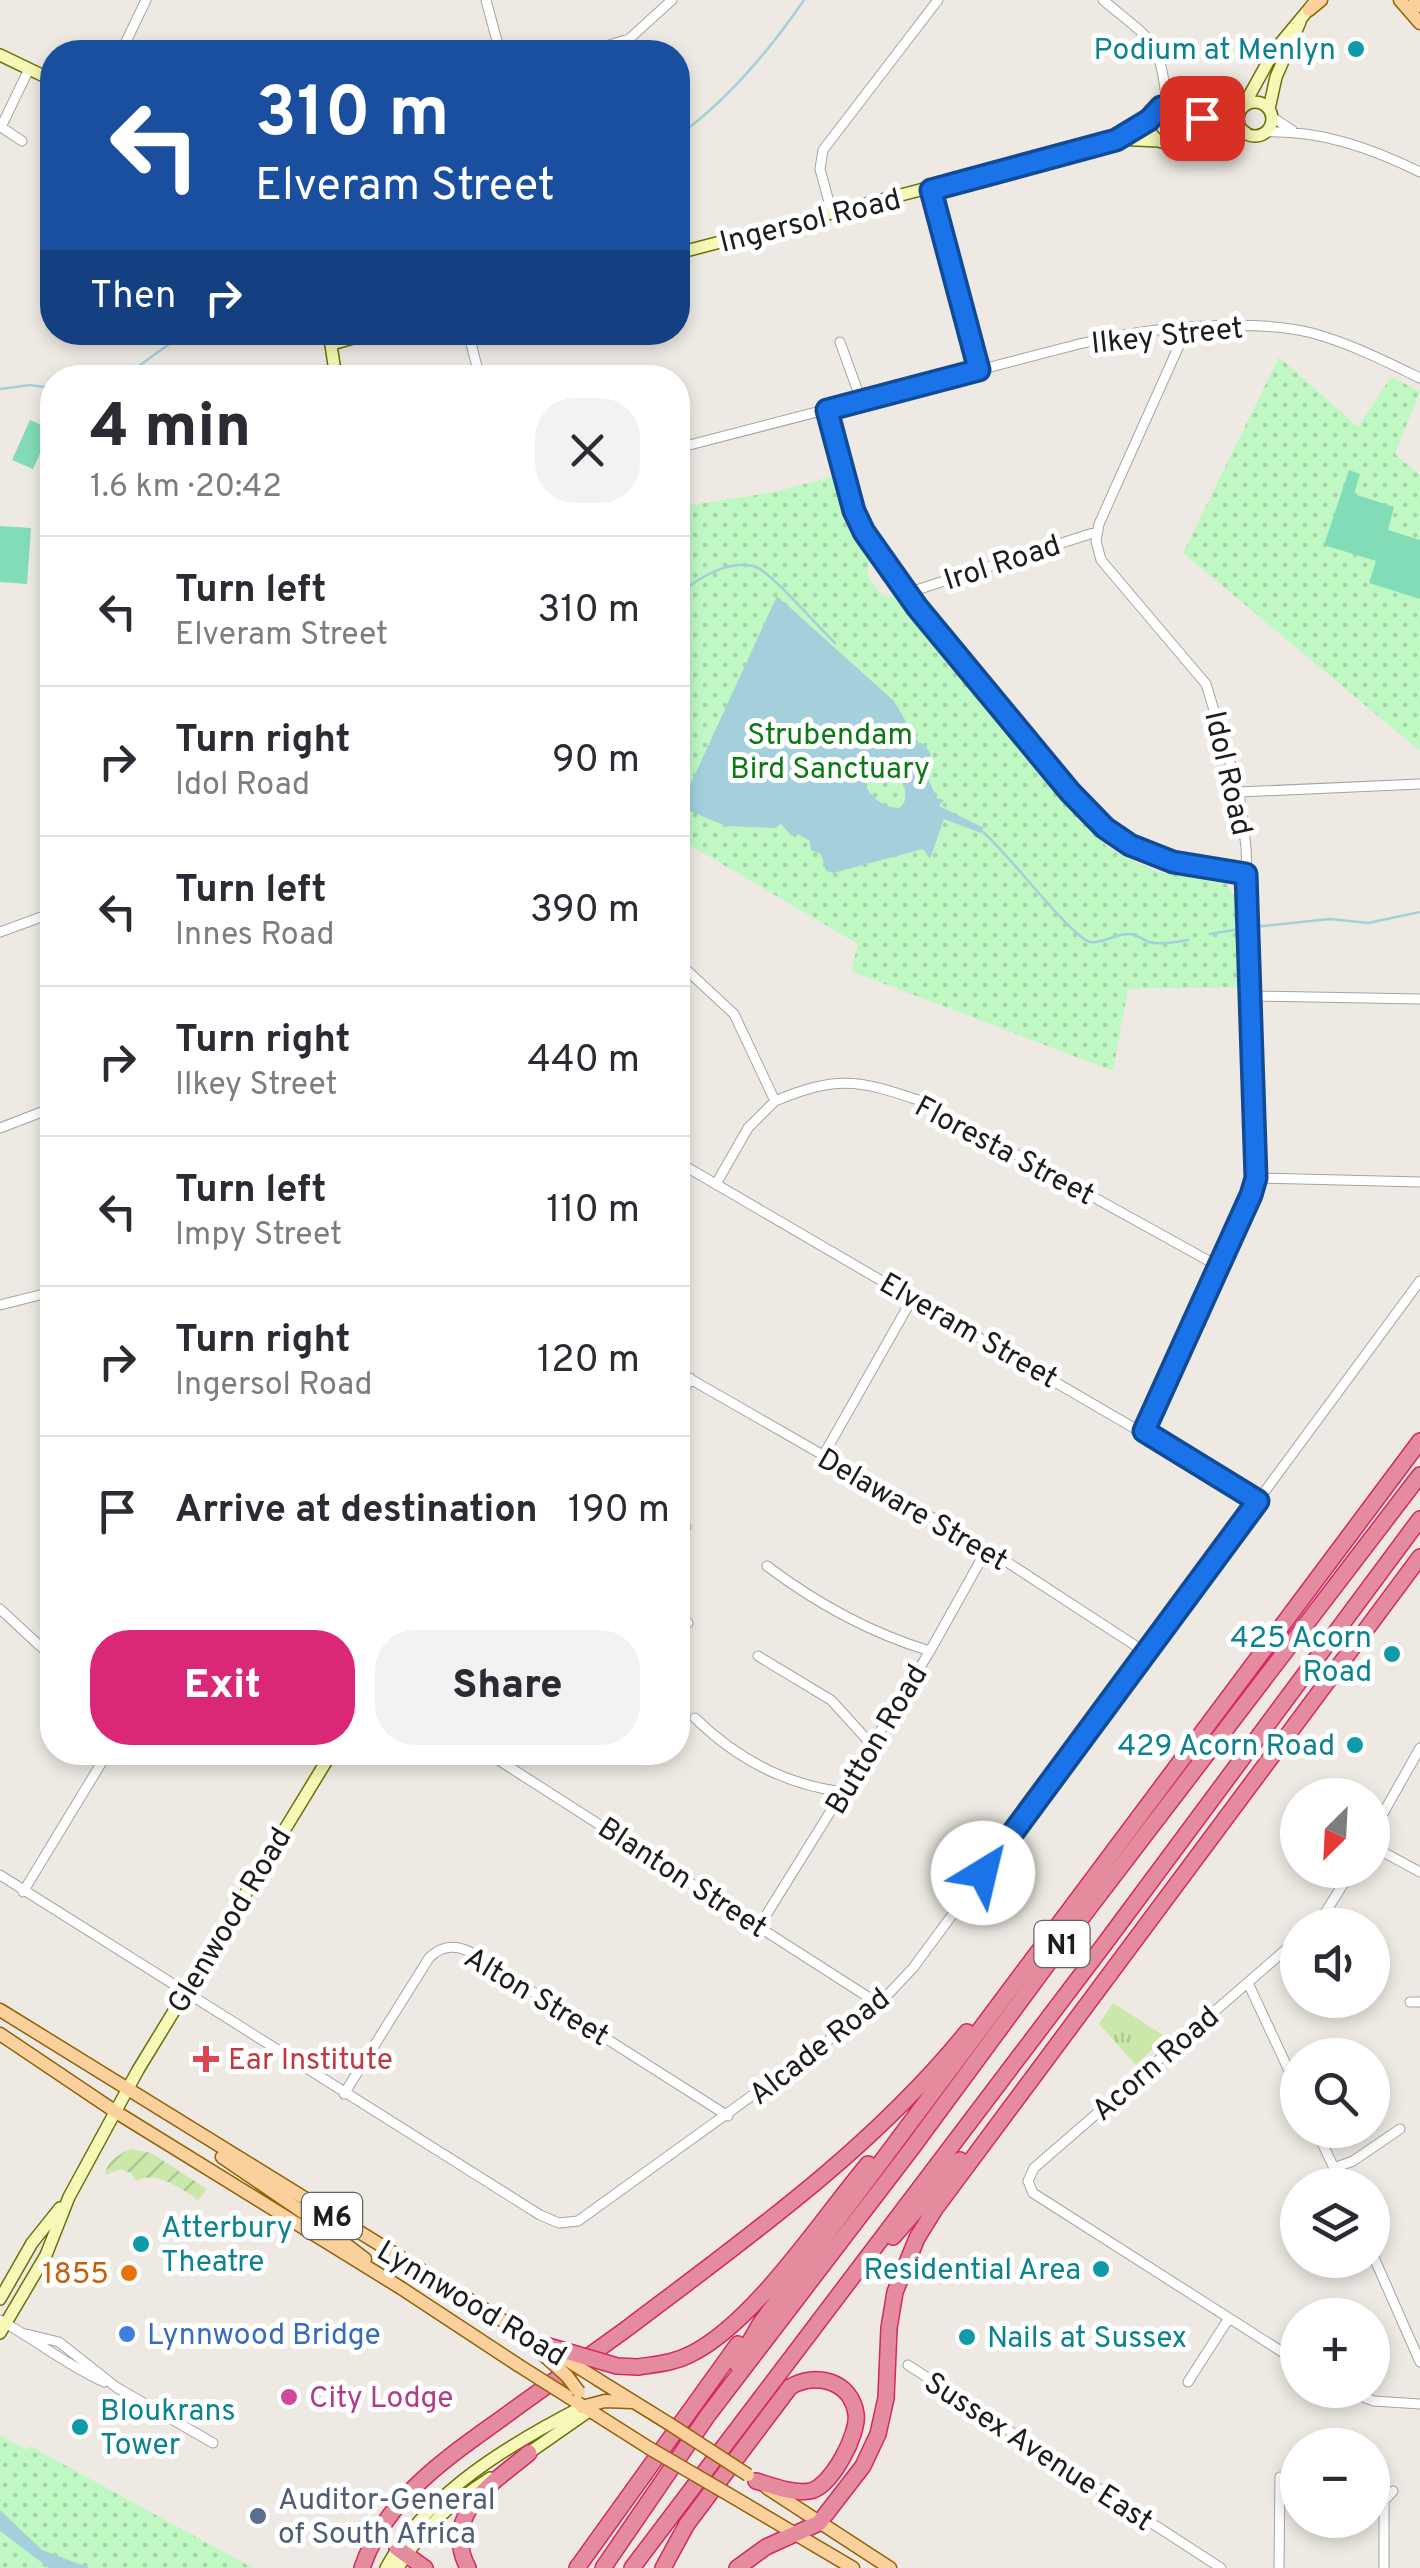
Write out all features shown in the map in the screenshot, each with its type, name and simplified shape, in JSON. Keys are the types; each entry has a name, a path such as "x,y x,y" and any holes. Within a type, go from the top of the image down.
{"highway":[{"path":"708,2415 760,2324 1420,1441"},
{"name":"N1","path":"603,2568 708,2415 1420,1475"},
{"name":"N1","path":"632,2568 1420,1519"},
{"path":"737,2568 766,2546 819,2523 863,2466 878,2434 886,2398 890,2312 917,2238 1420,1558"},
{"path":"362,2568 376,2534 394,2508 434,2466 630,2326 866,2141 959,2042 1070,1905"},
{"path":"534,2342 617,2366 638,2366 677,2360 721,2335 779,2275 963,2052"},
{"path":"818,2323 1042,2067"},
{"path":"577,2568 692,2412 779,2275"},
{"path":"663,2568 687,2524 790,2386 808,2378 822,2378 843,2389 856,2412 853,2434 829,2477 818,2488 808,2492 752,2478"},
{"path":"468,2568 459,2536 463,2516 477,2495 529,2453"},
{"path":"400,2557 424,2568"}],"main road":[{"path":"1400,0 1420,23"},
{"name":"Lynnwood Road","path":"0,2010 635,2402 890,2568"},
{"name":"Lynnwood Road","path":"0,2034 116,2112 401,2288 649,2448 853,2568"},
{"path":"129,2089 140,2104 288,2201 401,2288"},
{"path":"534,2342 567,2376 581,2402 635,2402"}],"street":[{"path":"127,40 146,0"},
{"path":"472,0 486,1 497,40"},
{"path":"625,40 672,0"},
{"path":"832,213 820,169 822,150 938,0"},
{"path":"1103,0 1154,44 1163,68 1167,106 1183,114 1184,134"},
{"path":"1245,132 1238,118 1242,108 1274,51 1312,8"},
{"path":"1265,132 1276,76 1312,8"},
{"path":"0,55 40,74"},
{"path":"22,142 1,127 28,69"},
{"name":"Ingersol Road","path":"1183,114 1206,118 1258,102 1294,131"},
{"name":"Ingersol Road","path":"690,251 1116,140 1167,106"},
{"path":"1149,120 1151,132 1160,141"},
{"name":"Ingersol Road","path":"1116,140 1172,142 1184,134 1208,128 1255,136 1294,131 1370,150 1420,172"},
{"path":"931,190 979,370"},
{"name":"Ilkey Street","path":"690,445 1108,337 1251,326 1303,331 1420,378"},
{"path":"1096,532 1186,330"},
{"path":"840,342 862,400"},
{"path":"827,410 857,521 907,593 1070,792 1116,836 1173,862 1246,874"},
{"name":"Irol Road","path":"907,593 1096,532"},
{"name":"Idol Road","path":"1096,532 1102,560 1206,684 1239,792 1248,906 1256,1178 1144,1431"},
{"path":"1239,792 1420,784"},
{"path":"0,932 40,917"},
{"path":"690,973 736,1018 775,1101 748,1128 716,1184"},
{"path":"1251,996 1420,999"},
{"name":"Floresta Street","path":"775,1101 834,1082 863,1084 918,1100 1218,1266"},
{"path":"0,1128 40,1113"},
{"name":"Elveram Street","path":"690,1169 1258,1501"},
{"path":"1256,1178 1420,1182"},
{"name":"Alcade Road","path":"0,1876 540,2215 559,2223 586,2218 879,2004 913,1968 1420,1281"},
{"path":"0,1305 40,1295"},
{"path":"823,1456 912,1299"},
{"name":"Delaware Street","path":"690,1378 987,1550 1145,1652"},
{"name":"Button Road","path":"760,1925 930,1651 987,1550"},
{"path":"767,1566 833,1610 930,1651"},
{"path":"0,1609 40,1647"},
{"path":"758,1656 832,1700 872,1745"},
{"path":"695,1718 761,1768 819,1789 844,1792"},
{"path":"1390,1801 1420,1748"},
{"path":"24,1892 100,1765"},
{"name":"Glenwood Road","path":"69,2198 184,1993 324,1765"},
{"name":"Blanton Street","path":"508,1766 879,2004"},
{"path":"1390,1856 1420,1872"},
{"name":"Alton Street","path":"344,2094 429,1958 442,1948 454,1946 470,1952 728,2116"},
{"name":"Acorn Road","path":"1229,2318 1033,2193 1028,2181 1034,2168 1280,1954"},
{"path":"1248,1982 1280,2051"},
{"path":"1325,2148 1334,2168 1353,2162 1400,2129"},
{"path":"0,2299 32,2243 69,2198"},
{"path":"69,2198 46,2255 2,2325 59,2342 116,2386 213,2444"},
{"path":"1383,2278 1420,2362"},
{"path":"1188,2382 1229,2318 1280,2351"},
{"name":"Sussex Avenue East","path":"908,2365 1221,2568"},
{"path":"386,2568 449,2507 529,2453 581,2402"},
{"path":"400,2557 417,2522 444,2495 581,2402"},
{"path":"1390,2402 1420,2404"},
{"path":"1279,2568 1280,2477"},
{"path":"1384,2568 1384,2501 1393,2491"}],"green space":[{"path":"1279,357 1358,427 1391,377 1420,391 1395,454 1420,475 1420,751 1183,553"},
{"path":"30,420 40,424 40,453 33,469 12,460"},
{"path":"1349,470 1360,474 1354,494 1394,507 1388,530 1420,540 1420,599 1369,583 1376,561 1324,545"},
{"name":"Strubendam Bird Sanctuary","path":"833,476 844,521 869,560 868,576 882,595 897,598 1107,847 1154,871 1227,884 1239,904 1244,972 1238,973 1240,987 1128,989 1113,1071 851,971 858,944 690,845 690,505 775,492"},
{"path":"0,526 31,528 27,584 0,582"},
{"path":"1113,2003 1166,2037 1136,2065 1099,2024"},
{"path":"131,2149 151,2153 207,2189 198,2200 160,2179 136,2181 131,2173 121,2169 105,2175 114,2159"},
{"path":"0,2435 27,2450 30,2446 253,2568 0,2568"}],"water":[{"path":"777,596 894,701 918,742 931,754 924,770 937,798 944,800 939,806 984,828 981,833 944,819 930,859 923,849 833,873 826,871 821,854 811,850 810,841 796,833 792,836 781,824 775,828 726,826 690,811 690,785","holes":["875,757 895,769 903,781 905,796 899,808 880,802 870,793 861,774"]},
{"path":"0,2510 42,2550 90,2568 49,2568 0,2531"}],"waterway":[{"path":"690,126 747,74 804,0"},
{"path":"140,365 168,345"},
{"path":"0,389 40,386"},
{"path":"690,587 724,568 756,567 835,643"},
{"path":"983,832 1069,926 1090,942 1128,934 1153,943 1188,940"},
{"path":"1254,927 1330,919 1368,923 1420,912"},
{"path":"1210,934 1246,928"}],"place":[{"name":"Podium at Menlyn","path":"1356,49"},
{"name":"425 Acorn Road","path":"1392,1654"},
{"name":"429 Acorn Road","path":"1355,1745"},
{"name":"Ear Institute","path":"206,2059"},
{"name":"Atterbury Theatre","path":"141,2244"},
{"name":"Residential Area","path":"1101,2269"},
{"name":"1855","path":"129,2273"},
{"name":"Lynnwood Bridge","path":"127,2334"},
{"name":"Nails at Sussex","path":"967,2337"},
{"name":"City Lodge","path":"289,2397"},
{"name":"Bloukrans Tower","path":"80,2427"},
{"name":"Auditor-General of South Africa","path":"258,2516"}],"route":[{"path":"983,1873 1258,1501 1144,1431 1256,1178 1246,874 1173,862 1130,845 1105,828 1070,792 917,607 857,521 827,410 979,370 931,190 1116,140 1149,120 1161,107 1173,106 1183,114 1202,118"}]}
